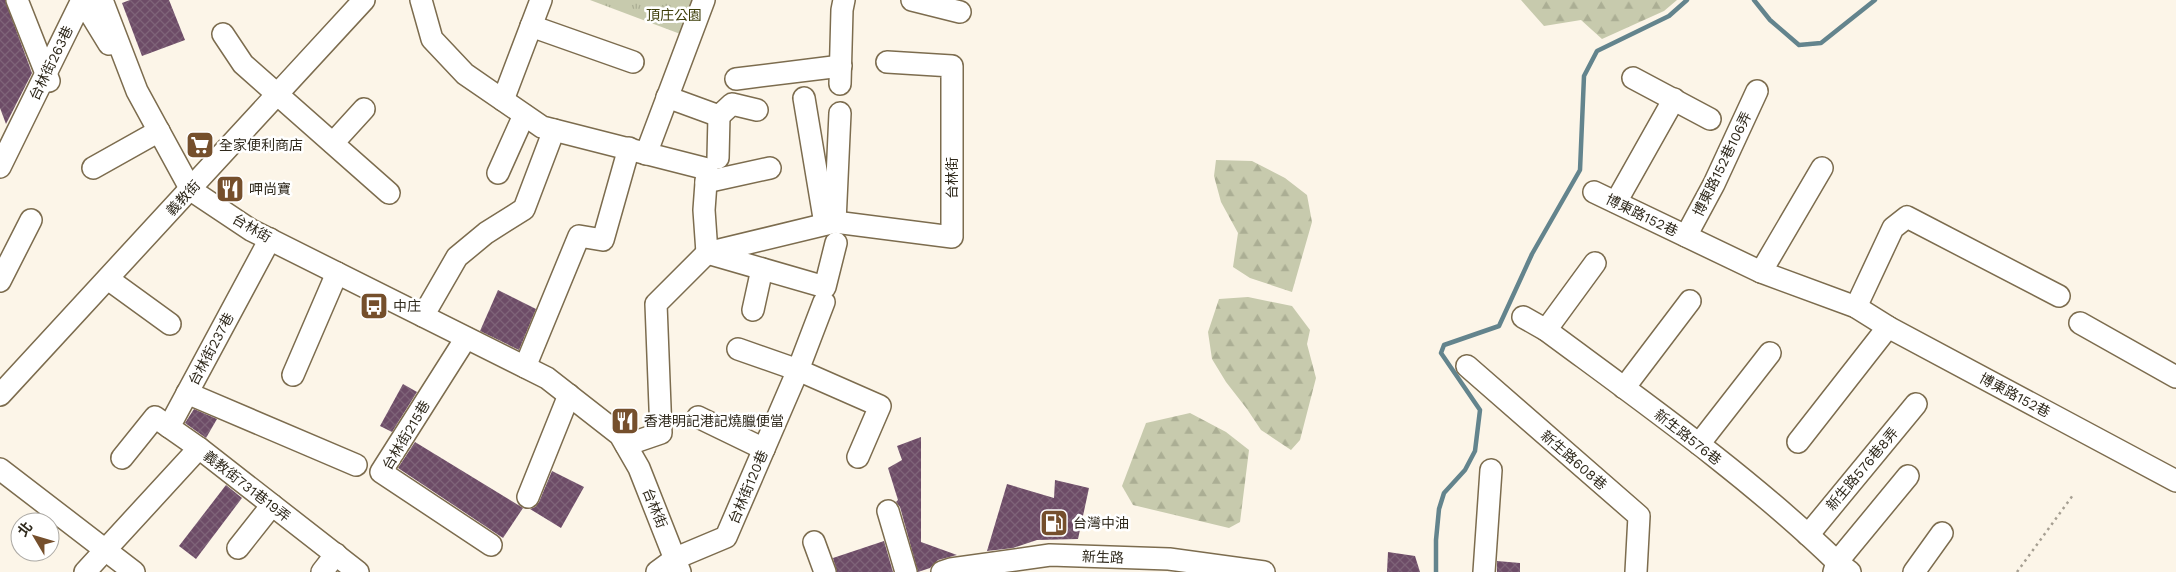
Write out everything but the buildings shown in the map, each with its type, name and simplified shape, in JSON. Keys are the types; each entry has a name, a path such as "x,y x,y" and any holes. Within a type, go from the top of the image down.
{"street":[{"path":"17,0 51,85"},
{"name":"台林街263巷","path":"0,167 82,0 137,91"},
{"name":"台林街","path":"102,0 137,91 191,190 251,230 547,378 620,435 639,468 678,565"},
{"name":"義教街","path":"0,395 191,190 364,0"},
{"path":"420,0 432,39 465,74 542,127 707,170 704,210 707,253 656,304 661,433 626,445"},
{"path":"503,100 541,0"},
{"path":"525,367 579,236 603,240 637,151 667,97 704,0"},
{"path":"912,0 960,12"},
{"path":"736,79 841,75 843,5"},
{"path":"531,26 633,62"},
{"path":"223,34 243,64 389,193"},
{"name":"台林街","path":"707,253 832,230 952,237 952,66 887,62"},
{"path":"1633,78 1710,119"},
{"name":"博東路152巷106弄","path":"1686,236 1714,184 1757,90"},
{"path":"667,97 719,116"},
{"path":"804,98 832,230"},
{"path":"1616,202 1674,99"},
{"path":"718,158 719,116 732,104 757,110"},
{"path":"333,143 364,108"},
{"path":"832,230 840,113"},
{"path":"498,173 524,115"},
{"path":"423,316 457,257 486,233 524,209 554,130"},
{"path":"93,168 159,131"},
{"path":"706,182 770,168"},
{"path":"1761,272 1822,168"},
{"name":"博東路152巷","path":"1594,192 1761,272 1856,307 1888,327 2176,481"},
{"path":"1856,307 1893,228 1907,217 2059,296"},
{"path":"0,281 31,220"},
{"name":"台林街120巷","path":"656,572 678,565 726,537 798,370 824,294 832,230"},
{"name":"台林街237巷","path":"169,427 270,239"},
{"path":"707,253 762,269 824,294"},
{"path":"1546,330 1595,263"},
{"path":"753,310 762,269"},
{"path":"293,375 338,273"},
{"path":"108,280 170,324"},
{"path":"1624,388 1690,301"},
{"name":"新生路576巷","path":"1523,317 1546,330 1699,444 1808,535 1841,569"},
{"path":"2080,323 2176,377"},
{"path":"1798,442 1888,327"},
{"name":"台林街215巷","path":"466,338 381,472 492,545"},
{"path":"738,348 798,370 880,406 858,457"},
{"path":"1699,444 1770,353"},
{"name":"新生路608巷","path":"1467,366 1639,516 1636,572"},
{"path":"187,393 356,465"},
{"path":"528,497 569,395"},
{"name":"新生路576巷8弄","path":"1808,535 1916,404"},
{"path":"122,458 155,417 199,448"},
{"path":"698,417 764,449"},
{"name":"義教街731巷19弄","path":"85,572 199,448 358,572"},
{"path":"0,469 134,572"},
{"path":"1484,572 1491,470"},
{"path":"1841,569 1908,476"},
{"path":"238,548 272,505"},
{"path":"888,511 906,572"},
{"path":"1914,572 1942,533"},
{"path":"814,542 825,572"},
{"path":"322,572 336,554"},
{"name":"新生路","path":"942,572 1050,556 1169,559 1251,571"}],"path":[{"path":"2018,572 2073,496"}],"green space":[{"name":"頂庄公園","path":"590,0 697,0 683,35"},
{"path":"1521,0 1677,0 1664,11 1602,39 1581,20 1544,26"},
{"path":"1216,160 1252,161 1285,178 1307,195 1312,222 1292,292 1250,278 1233,267 1238,233 1221,202 1214,176"},
{"path":"1248,297 1292,306 1310,330 1307,344 1316,378 1300,440 1291,450 1261,430 1226,382 1212,359 1208,332 1219,299"},
{"path":"1190,413 1226,432 1249,450 1240,522 1229,528 1133,505 1122,486 1146,423"}],"waterway":[{"path":"1436,572 1436,540 1439,509 1444,493 1465,470 1475,451 1480,410 1441,353 1444,345 1499,326 1532,254 1580,170 1584,76 1597,51 1669,16 1687,0"},
{"path":"1754,0 1770,20 1799,45 1821,43 1875,0"}],"place":[{"name":"全家便利商店","path":"200,145"},
{"name":"呷尚寶","path":"230,189"},
{"name":"中庄","path":"374,306"},
{"name":"香港明記港記燒臘便當","path":"625,421"},
{"name":"台灣中油","path":"1054,523"}]}
